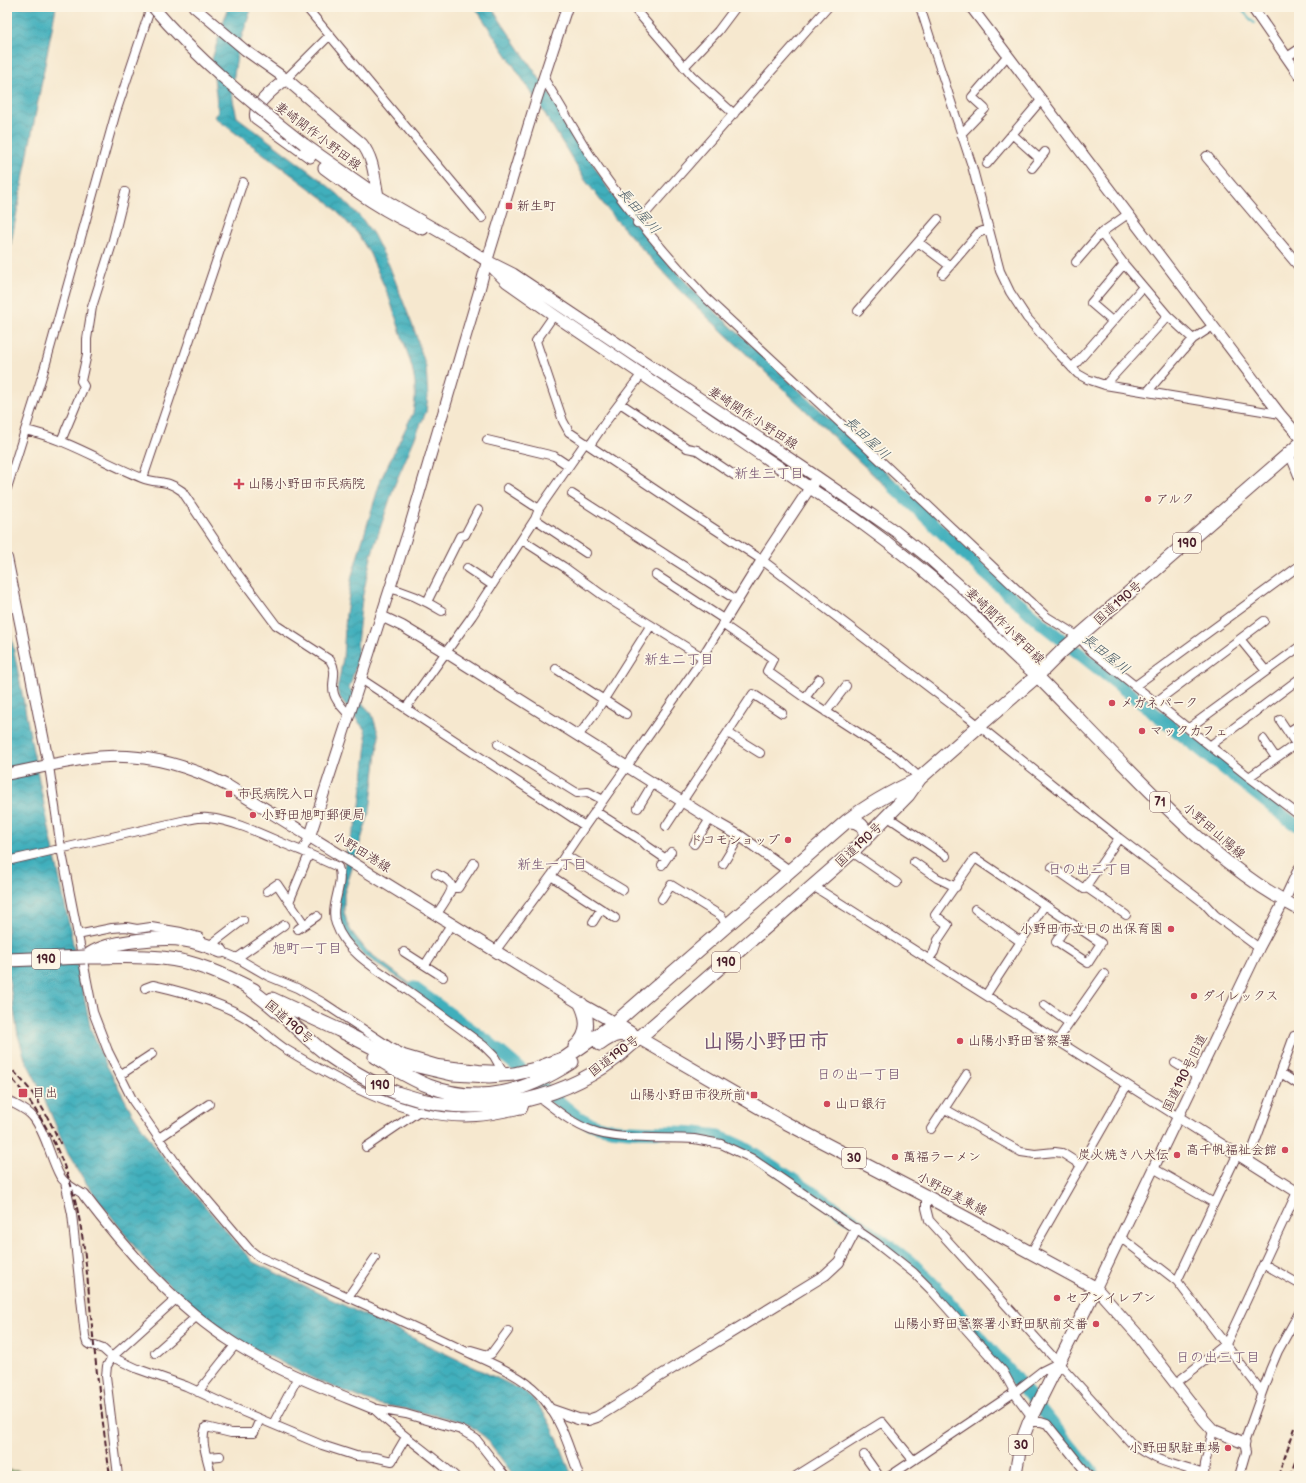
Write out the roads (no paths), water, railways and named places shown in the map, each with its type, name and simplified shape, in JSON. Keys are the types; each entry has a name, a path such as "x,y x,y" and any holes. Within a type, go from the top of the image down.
{"highway":[{"name":"国道190号","path":"247,986 277,1010 326,1054 347,1068 384,1087 417,1098 447,1104 492,1106 526,1100 571,1085 606,1066 814,886 888,817 908,795 920,778 1038,676 1063,650 1294,449"},
{"name":"国道190号","path":"7,960 85,957 163,958 198,965 247,986 386,1054 418,1066 452,1074 489,1076 507,1073 535,1073 565,1058 615,1023 860,811 920,778"},
{"path":"847,821 857,822 863,826 866,832 865,840"},
{"path":"85,957 94,951 123,943 158,939 185,940 217,947"},
{"path":"288,1007 402,1073 429,1086 455,1093 478,1095 509,1092 525,1087 535,1073 580,1043 584,1036 587,1023 587,1017 582,1004"},
{"path":"535,1073 570,1064 613,1036 625,1034 639,1038"}],"main road":[{"name":"妻崎開作小野田線","path":"152,7 170,27 244,97 304,144 378,196 487,261 513,274 583,322 817,476 901,536 930,559 989,612 1026,654 1038,676"},
{"path":"378,196 373,164 367,150 362,144 286,79 262,100 254,114 256,118 361,196 408,223 448,237"},
{"name":"妻崎開作小野田線","path":"487,261 507,282 554,315 882,538 921,568 979,620 1018,661 1038,676"},
{"name":"小野田山陽線","path":"1038,676 1198,839 1230,866 1284,902 1299,909"},
{"name":"小野田港線","path":"7,774 99,757 125,756 158,760 195,770 228,786 615,1023"},
{"name":"小野田美東線","path":"615,1023 784,1122 926,1196 1096,1288"},
{"path":"1096,1288 1137,1334 1213,1430 1244,1443"},
{"name":"30","path":"1015,1476 1021,1443 1031,1418 1096,1288"}],"street":[{"path":"7,488 44,370 114,119 152,7"},
{"path":"194,7 245,50 286,79 330,35"},
{"path":"306,7 482,218"},
{"path":"289,902 390,588 487,261 536,101 567,7"},
{"path":"633,7 692,76 734,114"},
{"path":"684,67 718,31 736,7"},
{"path":"638,222 828,7"},
{"path":"920,7 972,166 1000,271 1010,292 1027,318 1072,368 1087,379 1105,385 1280,414"},
{"path":"971,7 1280,414 1299,436"},
{"path":"1252,7 1299,76"},
{"path":"1287,57 1299,49"},
{"path":"962,134 985,109 972,96 1008,55"},
{"path":"543,81 590,155 638,222 685,276 716,308 864,444 1047,617 1077,639 1249,777 1299,815"},
{"path":"986,164 1042,99"},
{"path":"1012,134 1040,159"},
{"path":"1032,168 1045,152"},
{"path":"1207,157 1299,266"},
{"path":"143,478 243,182"},
{"path":"61,441 84,386 81,381 87,354 87,339 92,307 112,244 125,192"},
{"path":"1076,262 1101,233 1128,214"},
{"path":"858,311 938,219"},
{"path":"943,274 978,233 988,229"},
{"path":"1101,233 1124,264 1168,316 1193,339"},
{"path":"918,242 950,266"},
{"path":"1112,321 1092,304 1124,264"},
{"path":"1072,368 1143,287"},
{"path":"554,315 536,341 565,426 569,432 762,560 852,627 1119,838 1204,903 1215,914 1259,948"},
{"path":"1105,385 1168,316"},
{"path":"1148,392 1193,339 1213,326"},
{"path":"406,708 492,585 535,519 539,509 569,466 607,420 641,375"},
{"path":"620,403 687,448 697,450 734,474"},
{"path":"25,430 61,441 143,478 174,485 182,491 235,570 276,625 330,660 334,666 335,673 334,694 349,714"},
{"path":"487,440 554,456 569,466"},
{"path":"1294,449 1299,478"},
{"path":"496,950 551,876 584,826 701,661 702,657 762,560 817,476"},
{"path":"507,488 539,509"},
{"path":"572,494 738,601"},
{"path":"427,602 460,536 465,535 478,510"},
{"path":"535,519 586,553"},
{"path":"522,540 564,567 601,594 702,657"},
{"path":"7,558 45,767 58,849 93,1012 108,1051 133,1101 176,1163 250,1250 259,1257 520,1378 537,1391 552,1410 566,1441 579,1476"},
{"path":"1135,686 1299,566"},
{"path":"467,568 492,585"},
{"path":"656,575 774,659 767,671 805,698 899,759 920,778"},
{"path":"390,588 400,590 442,610"},
{"path":"381,616 402,626 445,652 710,819 740,836 789,871"},
{"path":"1156,702 1264,621"},
{"path":"578,736 604,699 651,624"},
{"path":"1240,638 1266,671"},
{"path":"1189,728 1299,647"},
{"path":"556,669 626,714"},
{"path":"361,679 584,826"},
{"path":"805,698 819,679"},
{"path":"1211,745 1299,679"},
{"path":"826,712 846,686"},
{"path":"666,826 753,694 782,713"},
{"path":"1249,777 1296,744 1280,720"},
{"path":"1288,732 1299,725"},
{"path":"728,733 760,752"},
{"path":"1263,739 1276,758"},
{"path":"498,744 577,793 588,792 603,800"},
{"path":"638,808 654,783"},
{"path":"595,811 642,841 666,859"},
{"path":"7,861 186,820 206,817 220,819 237,825 306,853 338,867 340,871 339,885 334,908 334,917 336,925 358,956 484,1046 507,1073"},
{"path":"888,817 930,840 946,856"},
{"path":"694,844 710,819"},
{"path":"722,864 740,836"},
{"path":"1084,889 1119,838"},
{"path":"852,852 897,884"},
{"path":"565,855 623,890"},
{"path":"929,959 934,952 938,940 948,925 935,915 975,858 1044,906 1069,922 1101,943 1088,963 1056,942 1069,922"},
{"path":"914,862 938,878 956,887"},
{"path":"452,888 458,888 474,863"},
{"path":"1052,867 1084,889 1087,888 1126,915"},
{"name":"国道190号旧道","path":"1096,1288 1259,948 1284,902 1299,869"},
{"path":"436,874 450,883 452,888"},
{"path":"551,876 614,918"},
{"path":"267,891 277,884 289,902 301,927 317,916"},
{"path":"662,899 671,884 721,916 727,925"},
{"path":"814,886 1298,1193 1226,1344 1176,1383"},
{"path":"437,914 452,888"},
{"path":"986,995 1044,906"},
{"path":"593,922 602,909"},
{"path":"975,909 1021,942"},
{"path":"217,947 243,920"},
{"path":"425,965 452,923"},
{"path":"237,958 284,925"},
{"path":"77,934 126,927 137,929 151,927 181,932 202,938 268,976 297,988 322,1002 390,1047 404,1054 438,1064 507,1073"},
{"path":"404,952 443,977"},
{"path":"1057,1041 1104,974"},
{"path":"145,988 153,984 212,1002 234,1012 249,1020 286,1050 351,1086 397,1105 419,1111 458,1117 475,1117 524,1109 526,1100"},
{"path":"1044,1005 1069,1023"},
{"path":"1248,1162 1294,1036 1299,1035"},
{"path":"120,1075 152,1054"},
{"path":"1175,1063 1198,1078"},
{"path":"1281,1073 1299,1085"},
{"path":"931,1129 967,1074"},
{"path":"1031,1252 1127,1085"},
{"path":"540,1096 569,1120 591,1131 609,1135 694,1138 721,1144 739,1151 856,1229 914,1273 932,1291 1003,1371 1017,1391 1016,1397 1031,1418 1047,1424 1089,1476"},
{"path":"7,1100 33,1116 60,1176 65,1182 84,1195 123,1243 154,1277 176,1299 197,1316 236,1344 298,1377 372,1408 406,1414 461,1430 476,1439 505,1476"},
{"path":"159,1138 209,1104"},
{"path":"945,1109 1021,1152 1036,1154 1055,1152 1062,1153 1081,1165"},
{"path":"366,1147 419,1111"},
{"path":"1177,1281 1237,1155"},
{"path":"1153,1168 1214,1203"},
{"path":"65,1182 72,1214 87,1343 103,1349 112,1356 138,1369 198,1392 322,1445 356,1456 374,1457 392,1461 406,1437"},
{"path":"926,1196 926,1208 929,1220 1139,1450 1151,1456 1205,1475 1205,1464 1213,1430"},
{"path":"552,1410 578,1420 588,1420 597,1417 655,1379 825,1275 839,1262 856,1229"},
{"path":"1120,1237 1177,1281 1262,1392"},
{"path":"348,1297 375,1258"},
{"path":"1264,1264 1299,1284"},
{"path":"118,1476 106,1376 107,1366 112,1356 176,1299"},
{"path":"1239,1476 1246,1452 1244,1443 1262,1392 1278,1351 1299,1313"},
{"path":"155,1353 197,1316"},
{"path":"464,1351 470,1350 488,1355 491,1354 508,1332"},
{"path":"198,1392 236,1344"},
{"path":"890,1476 1017,1391 1042,1371 1058,1363"},
{"path":"273,1424 298,1377"},
{"path":"372,1408 402,1435 454,1476"},
{"path":"211,1476 203,1441 203,1433 206,1427 232,1433 254,1433 260,1419"},
{"path":"796,1476 882,1422 913,1460"},
{"path":"864,1455 879,1476"},
{"path":"208,1458 212,1456 220,1456"}],"water":[{"path":"7,7 56,7 7,264"},
{"path":"228,7 252,7 239,45 232,87 237,117 321,180 339,195 362,219 373,234 389,265 415,332 426,367 428,396 426,412 395,484 372,553 362,599 357,644 358,660 349,688 372,714 379,736 370,811 344,894 344,911 351,931 367,951 429,998 362,954 351,942 338,923 336,913 348,844 356,825 360,805 367,743 365,730 341,700 337,690 343,658 346,614 352,575 381,479 413,413 415,383 412,367 389,297 370,254 358,234 328,202 214,117 218,113 212,59"},
{"path":"475,7 491,7 550,94 609,190 656,250 702,299 910,494 903,503 680,291 611,214 585,180 542,109"},
{"path":"7,614 34,756 91,1030 105,1062 131,1111 161,1155 253,1262 524,1391 533,1399 547,1419 558,1441 572,1476 514,1476 486,1438 469,1425 460,1421 407,1409 376,1404 316,1380 247,1345 209,1320 153,1271 88,1186 68,1154 38,1084 25,1059 18,1035 7,968"}],"waterway":[{"path":"1239,7 1254,23"},
{"name":"長田屋川","path":"894,487 986,574 1042,624 1289,820 1299,826"},
{"path":"414,988 487,1041 576,1116 587,1122 618,1130 681,1132 717,1136 753,1153 864,1227 914,1265 936,1287 1012,1374 1095,1476"}],"railway":[{"path":"7,1065 25,1083 32,1093 50,1122 61,1145"},
{"path":"7,1073 34,1107 55,1145 66,1171 77,1208 84,1247 98,1382 110,1476"},
{"path":"1278,1476 1295,1428"},
{"path":"1290,1476 1299,1451"}],"place":[{"name":"新生町","path":"509,206"},
{"name":"山陽小野田市民病院","path":"239,484"},
{"name":"アルク","path":"1148,499"},
{"name":"メガネパーク","path":"1112,703"},
{"name":"マックカフェ","path":"1142,731"},
{"name":"市民病院入口","path":"229,794"},
{"name":"小野田旭町郵便局","path":"253,815"},
{"name":"ドコモショップ","path":"788,840"},
{"name":"小野田市立日の出保育園","path":"1171,929"},
{"name":"ダイレックス","path":"1194,996"},
{"name":"山陽小野田警察署","path":"960,1041"},
{"name":"目出","path":"23,1093"},
{"name":"山陽小野田市役所前","path":"754,1095"},
{"name":"山口銀行","path":"827,1104"},
{"name":"高千帆福祉会館","path":"1285,1150"},
{"name":"炭火焼き八犬伝","path":"1177,1155"},
{"name":"萬福ラーメン","path":"895,1157"},
{"name":"セブンイレブン","path":"1057,1298"},
{"name":"山陽小野田警察署小野田駅前交番","path":"1096,1324"},
{"name":"小野田駅駐車場","path":"1228,1448"}],"district":[{"name":"新生三丁目","path":"769,473"},
{"name":"新生二丁目","path":"679,659"},
{"name":"新生一丁目","path":"552,864"},
{"name":"日の出二丁目","path":"1090,869"},
{"name":"旭町一丁目","path":"307,948"},
{"name":"山陽小野田市","path":"766,1041"},
{"name":"日の出一丁目","path":"859,1074"},
{"name":"日の出三丁目","path":"1218,1357"}]}
